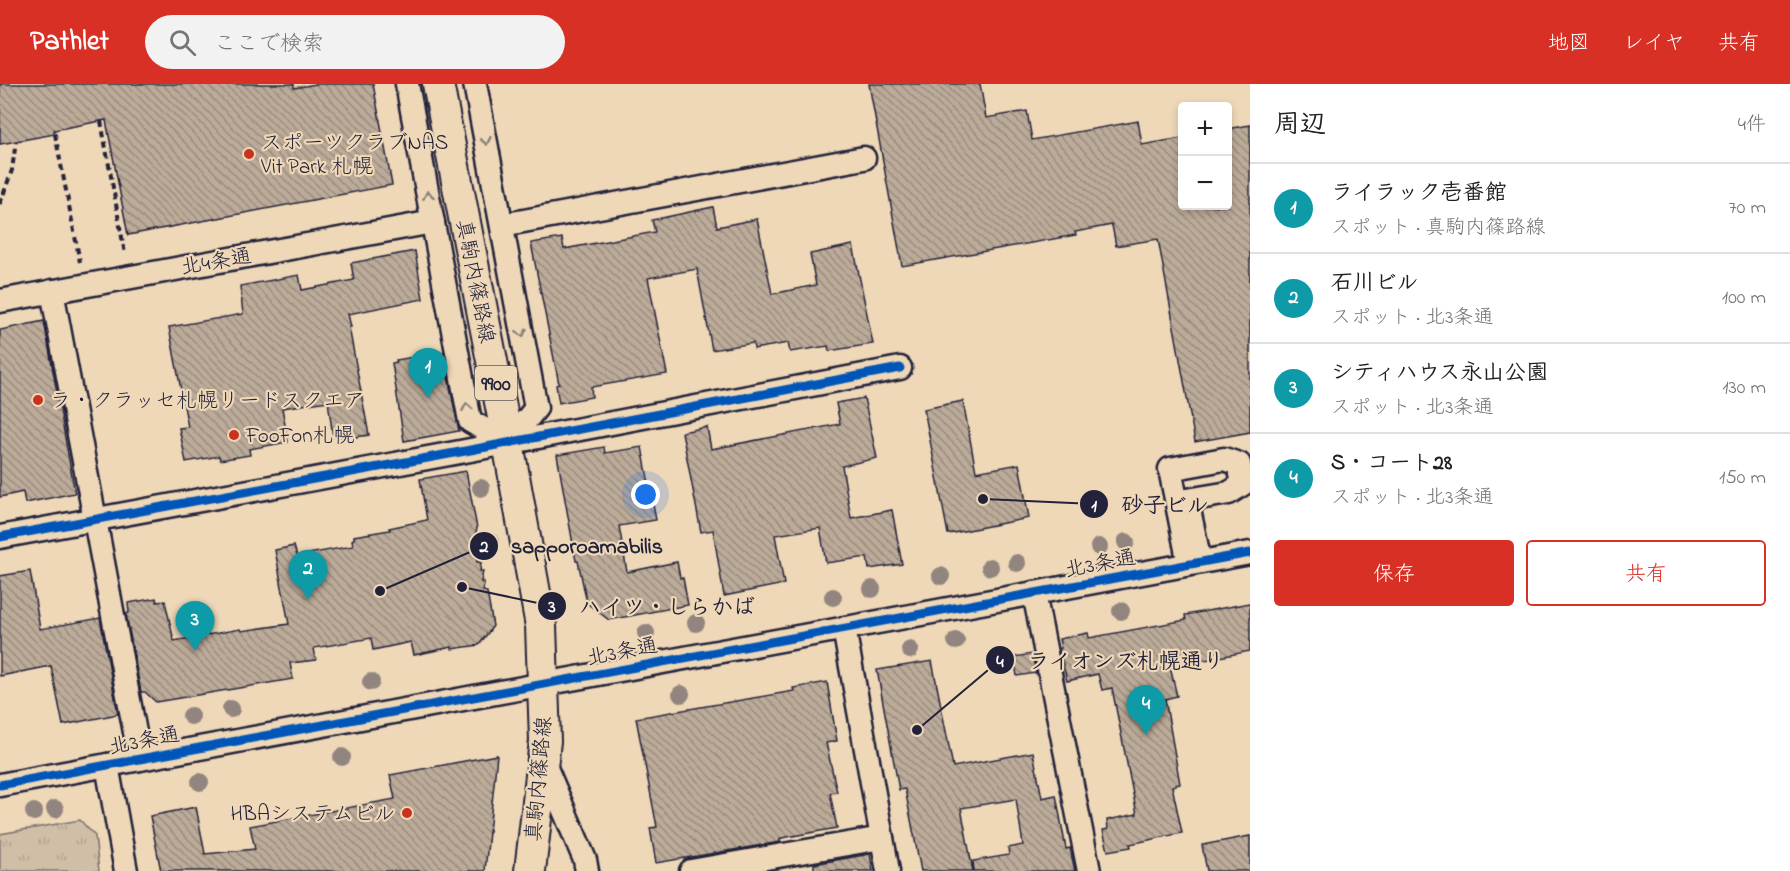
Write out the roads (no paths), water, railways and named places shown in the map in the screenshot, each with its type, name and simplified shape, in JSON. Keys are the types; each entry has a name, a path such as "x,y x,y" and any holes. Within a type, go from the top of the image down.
{"main road":[{"name":"真駒内篠路線","path":"438,84 541,626 545,741 530,871"}],"street":[{"path":"408,84 470,422 508,443"},
{"path":"475,84 536,408 508,443"},
{"path":"502,225 864,158"},
{"name":"北4条通","path":"0,301 433,222"},
{"path":"52,291 140,759"},
{"path":"0,537 900,368"},
{"path":"1224,459 1239,464 1243,484 1229,494 1187,500 1194,563 1170,469 1224,459"},
{"name":"北3条通","path":"0,785 1250,553"},
{"path":"1034,593 1089,871"},
{"path":"844,628 888,871"},
{"path":"543,761 585,860 587,871"},
{"path":"107,765 126,871"},
{"path":"691,871 882,838"}],"place":[{"name":"スポーツクラブNAS Vit Park 札幌","path":"249,154"},
{"name":"ライラック壱番館","path":"428,398"},
{"name":"ラ・クラッセ札幌リードスクエア","path":"38,400"},
{"name":"FooFon札幌","path":"234,435"},
{"name":"砂子ビル","path":"983,499"},
{"name":"ハイツ・しらかば","path":"462,587"},
{"name":"sapporoamabilis","path":"380,591"},
{"name":"石川ビル","path":"308,600"},
{"name":"シティハウス永山公園","path":"195,651"},
{"name":"ライオンズ札幌通り","path":"917,730"},
{"name":"S・コート28","path":"1146,735"},
{"name":"HBAシステムビル","path":"407,813"}]}
